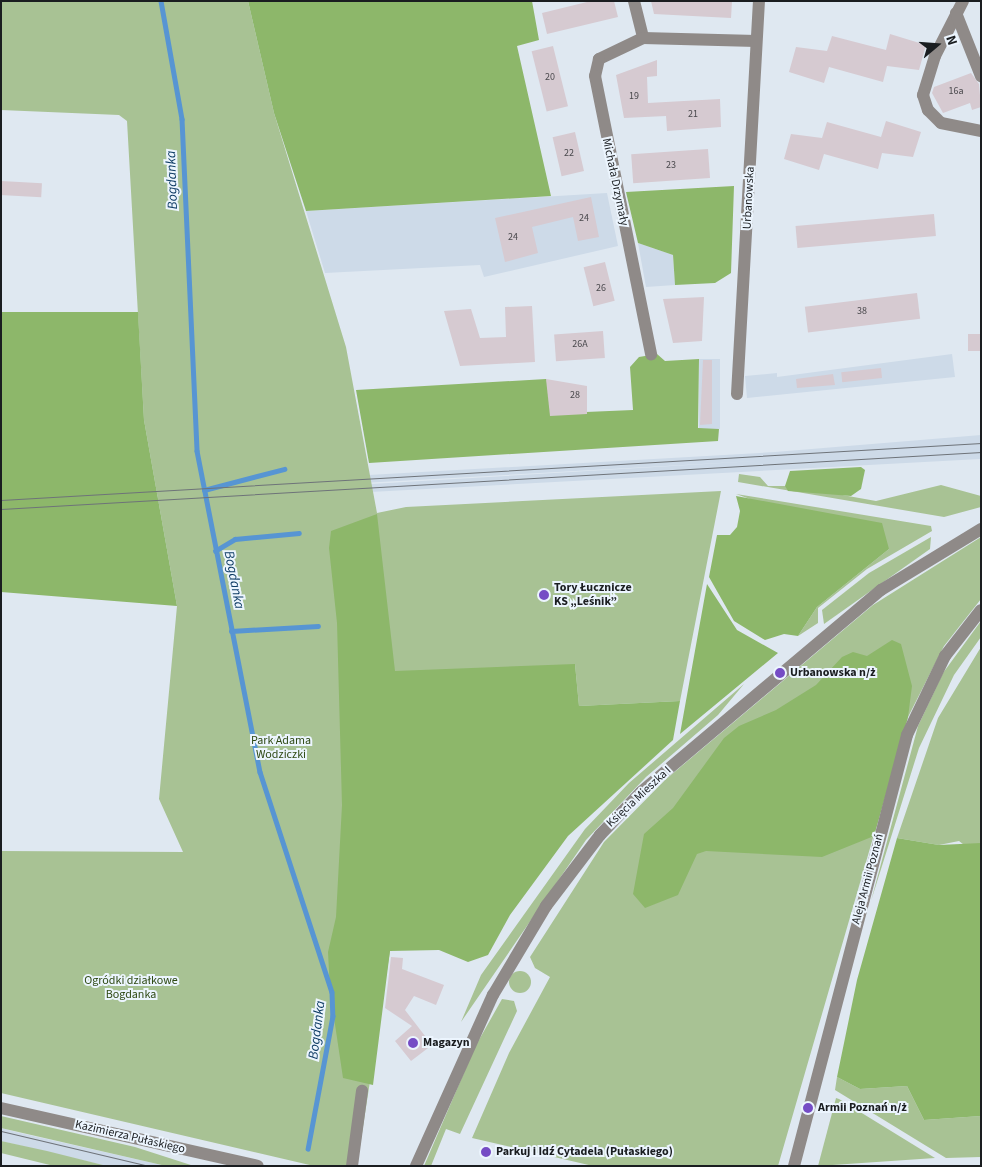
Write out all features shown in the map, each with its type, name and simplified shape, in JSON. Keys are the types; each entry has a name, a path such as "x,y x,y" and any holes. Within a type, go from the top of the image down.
{"street":[{"path":"634,1 643,38"},
{"name":"Urbanowska","path":"737,394 759,1"},
{"path":"959,7 981,76"},
{"path":"959,7 935,56 923,95 928,110 942,123 963,131 981,131"},
{"name":"Michała Drzymały","path":"651,354 595,76 599,59 643,38 756,40"},
{"name":"Księcia Mieszka I","path":"416,1166 497,987 546,906 604,830 641,792 881,590 981,529"},
{"name":"Aleja Armii Poznań","path":"794,1166 907,735 945,656 981,610"},
{"path":"352,1166 362,1091"},
{"name":"Kazimierza Pułaskiego","path":"1,1108 258,1166"}],"shaded area":[{"path":"607,193 618,246 484,277 480,265 325,273 306,211"},
{"path":"638,243 673,255 675,285 646,287"},
{"path":"952,354 955,377 747,398 745,376 777,373 777,377"},
{"path":"699,359 720,359 720,429 699,429"},
{"path":"981,435 980,459 1,512 1,506 774,460 1,503 1,496 775,452"},
{"path":"1,1128 166,1166 107,1166 1,1141"}],"green space":[{"path":"1,1 248,1 274,113 346,347 377,513 406,507 721,491 680,701 579,706 575,664 390,951 357,1166 314,1166 1,1093 1,851 183,852 159,799 177,606 144,420 127,121 119,115 1,110"},
{"path":"248,1 532,1 539,40 517,46 551,196 306,211 274,113"},
{"path":"734,186 731,273 715,283 675,285 673,255 638,243 626,192"},
{"path":"1,312 138,312 144,420 177,606 1,592"},
{"path":"657,354 665,361 699,359 698,428 719,429 718,441 369,463 356,390 546,379 586,412 633,410 630,367 639,357"},
{"path":"861,467 865,470 861,489 851,496 788,491 785,486 790,471"},
{"path":"739,474 760,477 768,486 792,486 876,501 941,485 981,496 981,507 944,517 738,482"},
{"path":"736,494 931,526 932,531 867,569 818,608 818,623 798,636 817,607 889,549"},
{"path":"736,496 882,523 889,549 817,607 798,636 784,634 765,640 734,621 709,577 717,535 730,535 737,527 740,511"},
{"path":"377,514 395,671 575,664 579,706 680,701 673,740 568,836 510,915 488,955 468,962 439,950 390,951 373,1085 343,1078 330,991 328,952 336,917 342,805 337,623 329,548 331,531"},
{"path":"931,537 930,549 824,624 822,610 869,573"},
{"path":"981,537 981,599 944,646 908,717 778,1166 593,1166 472,1138 509,1053 550,977 535,968 530,957 604,842 665,780 873,605"},
{"path":"707,584 737,630 778,653 680,734"},
{"path":"981,621 981,637 954,675 919,748 871,901 918,726 943,673"},
{"path":"892,640 901,644 912,686 908,717 874,836 822,857 706,851 697,854 678,895 645,908 633,894 644,834 673,808 724,738 739,726 776,710 816,685 842,657 853,652 867,656"},
{"path":"981,647 981,858 959,841 939,845 897,838 938,718"},
{"path":"744,684 718,715 646,777 586,840 461,1022 481,975 585,829 629,783"},
{"path":"897,838 939,845 981,843 981,1116 924,1120 907,1086 860,1089 837,1077 857,980"},
{"path":"520,971 530,978 531,982 524,992 520,993 510,986 509,982 516,972"},
{"path":"502,999 514,1001 517,1011 460,1134 446,1129 431,1166 424,1166 475,1047"},
{"path":"837,1077 860,1089 907,1086 924,1120 981,1116 981,1157 946,1158 835,1090"},
{"path":"836,1098 839,1099 935,1158 818,1166"},
{"path":"1,1116 135,1147 194,1166 166,1166 1,1128"},
{"path":"1,1141 107,1166 54,1166 1,1153"}],"building":[{"path":"591,1 614,1 618,17 547,34 542,13"},
{"path":"651,1 732,1 731,18 654,14"},
{"path":"890,34 926,45 919,70 887,66 883,82 829,67 824,83 789,72 796,47 827,51 832,36 886,50"},
{"path":"553,46 568,106 547,111 532,51"},
{"path":"657,60 657,76 647,77 648,103 720,99 721,127 667,131 666,116 624,118 616,75"},
{"path":"971,73 979,84 981,107 972,110 970,103 943,113 932,93 934,87"},
{"path":"886,121 921,132 913,157 882,153 878,169 824,154 819,170 784,159 791,134 822,138 827,122 881,137"},
{"path":"575,132 584,171 562,176 553,137"},
{"path":"708,149 710,178 633,183 631,154"},
{"path":"1,181 42,183 41,197 1,195"},
{"path":"591,197 599,237 578,241 573,217 532,227 538,253 505,262 495,218"},
{"path":"934,214 936,236 797,248 796,226"},
{"path":"605,262 615,301 593,306 584,267"},
{"path":"917,293 920,319 808,333 805,307"},
{"path":"704,297 702,341 673,343 663,299"},
{"path":"532,306 535,362 460,366 444,311 471,309 480,338 506,337 505,307"},
{"path":"603,331 605,358 556,361 554,334"},
{"path":"968,334 981,334 981,351 968,351"},
{"path":"703,360 712,360 712,424 700,425"},
{"path":"881,368 882,378 842,382 841,372"},
{"path":"833,374 835,385 797,388 796,379"},
{"path":"546,379 587,386 587,414 550,416"},
{"path":"391,957 403,958 402,969 444,985 436,1005 414,996 405,1010 432,1045 411,1061 395,1041 412,1026 385,1008"}],"waterway":[{"name":"Bogdanka","path":"161,1 182,119 197,451 260,772 332,992 333,1016 308,1149"},
{"path":"204,490 284,469"},
{"path":"215,551 235,539 299,533"},
{"path":"231,631 318,626"}],"tram line":[{"path":"1,500 981,443"},
{"path":"1,509 981,452"},
{"path":"1,1131 149,1166"}],"place":[{"name":"Tory Łucznicze KS „Leśnik”","path":"544,595"},
{"name":"Urbanowska n/ż","path":"780,673"},
{"name":"Magazyn","path":"413,1043"},
{"name":"Armii Poznań n/ż","path":"808,1108"},
{"name":"Parkuj i Idź Cytadela (Pułaskiego)","path":"486,1152"}],"park label":[{"name":"Park Adama Wodziczki","path":"281,748"},
{"name":"Ogródki działkowe Bogdanka","path":"131,988"}]}
